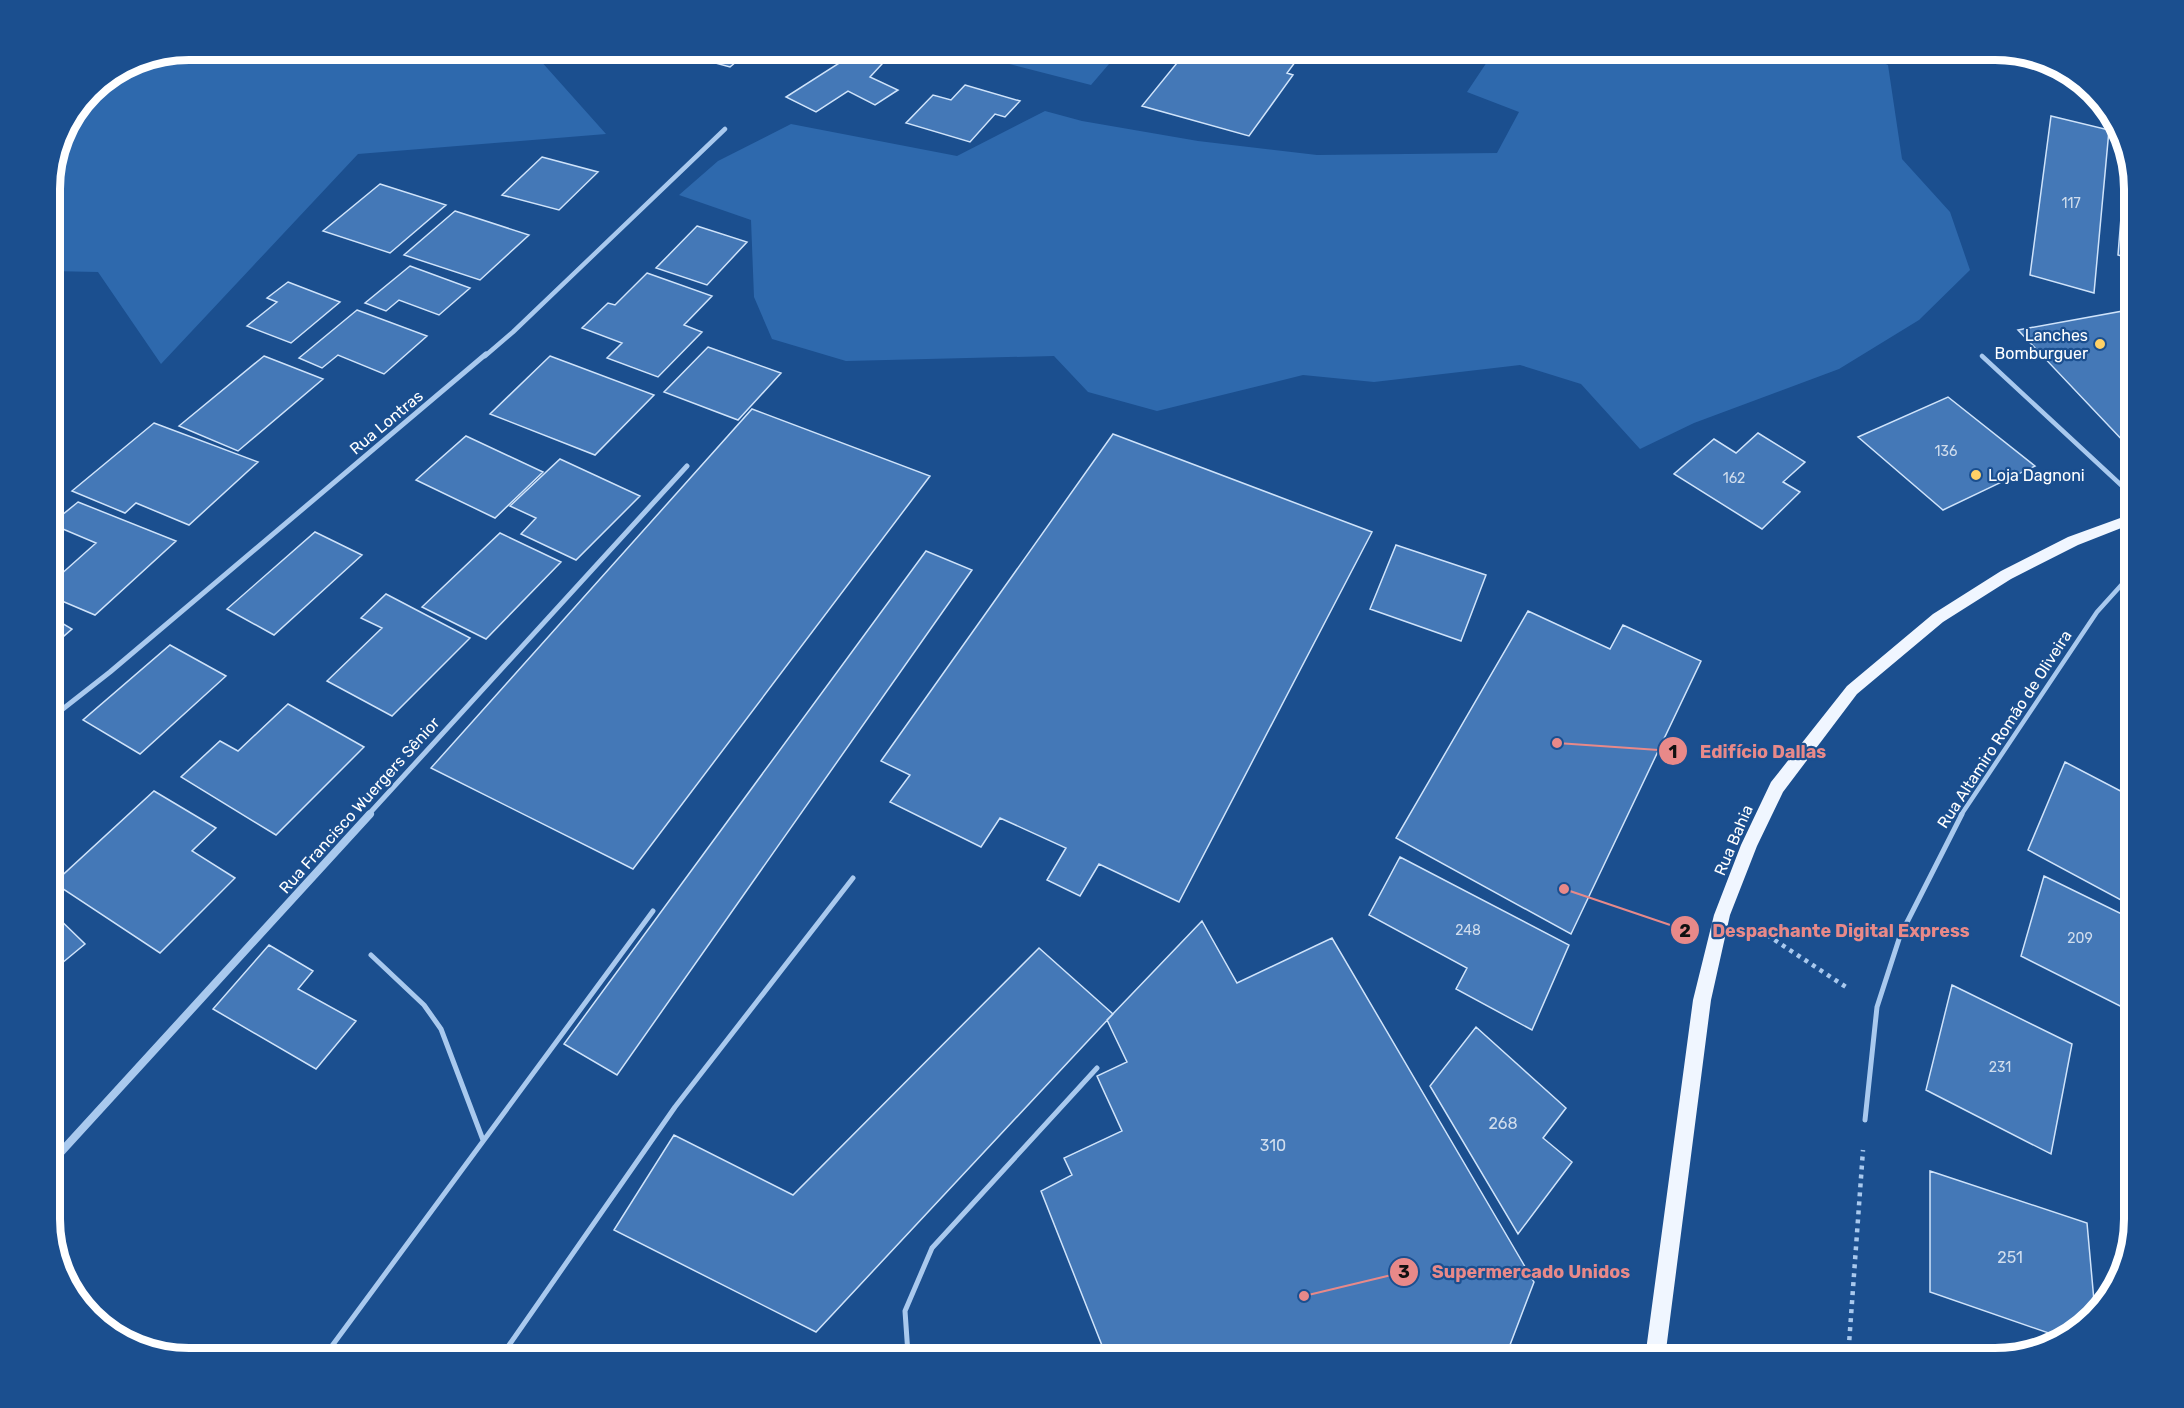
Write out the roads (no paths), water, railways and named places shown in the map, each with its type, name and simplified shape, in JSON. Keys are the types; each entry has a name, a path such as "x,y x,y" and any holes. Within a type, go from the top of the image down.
{"main road":[{"name":"Rua Bahia","path":"1656,1348 1702,1000 1722,915 1749,845 1777,787 1852,690 1938,618 2006,575 2073,541 2124,523"}],"street":[{"name":"Rua Lontras","path":"60,711 110,672 513,332 725,129"},
{"name":"Rua Francisco Wuergers Sênior","path":"60,1153 687,466"}],"lane":[{"path":"1982,356 2124,488"},
{"name":"Rua Altamiro Romão de Oliveira","path":"1865,1120 1876,1007 1900,936 1958,819 2097,612 2124,582"},
{"path":"508,1348 675,1107 853,878"},
{"path":"331,1348 483,1140 550,1056 652,912"},
{"path":"371,955 424,1005 441,1029 483,1140"},
{"path":"908,1348 905,1311 932,1248 1097,1068"}],"place":[{"name":"Lanches Bomburguer","path":"2100,344"},
{"name":"Loja Dagnoni","path":"1976,475"},
{"name":"Edifício Dallas","path":"1557,743"},
{"name":"Despachante Digital Express","path":"1564,889"},
{"name":"Supermercado Unidos","path":"1304,1296"}]}
